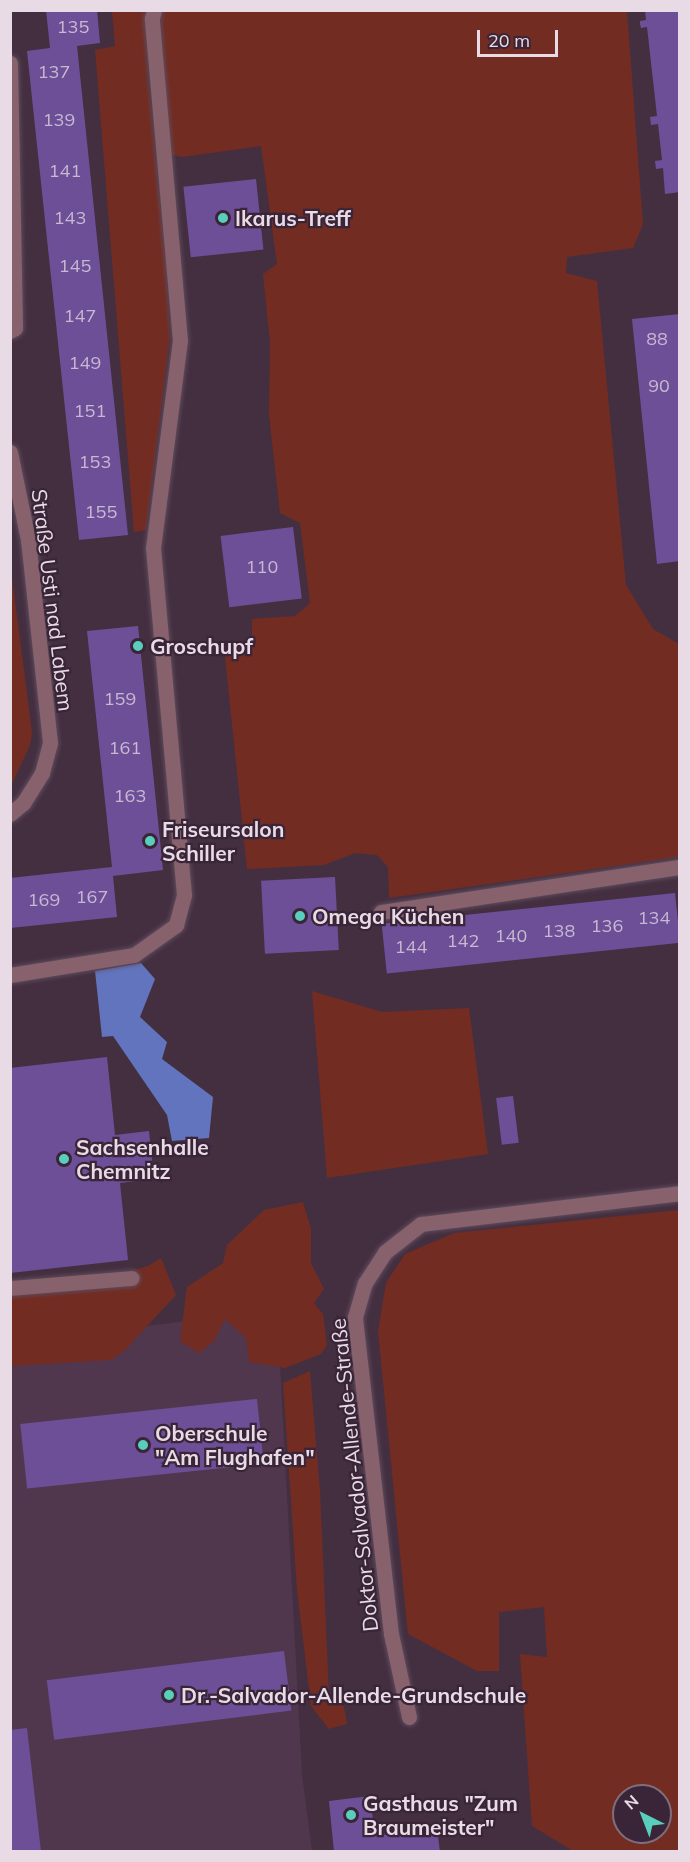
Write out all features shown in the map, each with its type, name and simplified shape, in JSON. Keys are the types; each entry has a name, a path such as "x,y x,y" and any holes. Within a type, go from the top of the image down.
{"street":[{"path":"10,975 134,955 176,925 184,895 153,548 180,341 152,18 154,10"},
{"path":"10,63 15,328 10,332"},
{"name":"Straße Usti nad Labem","path":"10,452 28,540 50,743 42,773 23,803 10,814"},
{"path":"381,912 680,867"},
{"name":"Doktor-Salvador-Allende-Straße","path":"409,1717 391,1634 355,1317 365,1283 385,1252 421,1224 680,1193"},
{"path":"10,1288 132,1278"}],"shaded area":[{"path":"112,11 145,11 148,78 166,267 170,337 146,530 134,532 95,50 115,46"},
{"path":"160,11 627,11 643,224 633,248 567,257 566,273 597,281 626,585 653,629 679,644 679,857 389,898 388,867 377,855 355,853 324,865 247,869 224,647 252,639 252,619 295,616 310,603 300,523 280,513 269,415 270,343 263,274 277,264 261,146 182,157 170,154"},
{"path":"10,562 32,733 30,745 11,786"},
{"path":"312,991 382,1012 469,1008 488,1154 327,1178"},
{"path":"303,1202 311,1229 311,1263 324,1289 314,1303 323,1314 327,1345 321,1354 285,1368 249,1362 246,1338 225,1319 214,1341 199,1353 180,1341 187,1287 223,1263 227,1245 264,1210"},
{"path":"679,1210 679,1851 573,1851 532,1826 520,1654 547,1657 544,1607 499,1612 499,1671 477,1671 408,1634 378,1331 386,1283 405,1254 454,1233"},
{"path":"161,1258 176,1295 124,1351 111,1360 11,1366 11,1293 127,1272 148,1266"},
{"path":"277,1310 302,1775 312,1851 11,1851 10,1343"},
{"path":"310,1371 320,1491 329,1695 344,1707 347,1724 329,1729 311,1706 297,1590 283,1383"}],"water":[{"path":"141,963 155,979 140,1017 167,1042 162,1059 213,1097 209,1138 172,1141 167,1115 113,1036 102,1037 95,971"}],"building":[{"path":"46,10 97,10 100,43 77,46 128,535 79,540 27,51 50,48"},
{"path":"645,10 680,10 680,192 665,194 663,168 656,169 655,161 662,160 658,124 651,125 650,117 657,116 647,27 641,28 640,24 640,21 646,20"},
{"name":"Ikarus-Treff","path":"256,179 263,250 191,257 183,187"},
{"path":"680,314 680,561 657,564 632,319"},
{"path":"293,527 302,598 229,607 221,536"},
{"path":"138,626 163,870 113,876 117,917 10,928 10,878 112,867 87,631"},
{"name":"Omega Küchen","path":"335,877 339,950 265,954 261,881"},
{"path":"675,893 680,943 387,974 382,924"},
{"name":"Sachsenhalle Chemnitz","path":"107,1057 115,1135 149,1131 154,1179 120,1183 128,1260 10,1273 10,1068"},
{"path":"513,1096 519,1143 502,1145 496,1098"},
{"name":"Oberschule \"Am Flughafen\"","path":"257,1399 264,1464 27,1489 20,1424"},
{"name":"Dr.-Salvador-Allende-Grundschule","path":"284,1651 291,1711 54,1740 47,1680"},
{"path":"27,1728 41,1852 10,1852 10,1730"},
{"name":"Gasthaus \"Zum Braumeister\"","path":"370,1796 375,1836 437,1828 440,1852 334,1852 329,1801"}],"place":[{"name":"Ikarus-Treff","path":"223,218"},
{"name":"Groschupf","path":"138,646"},
{"name":"Friseursalon Schiller","path":"150,841"},
{"name":"Omega Küchen","path":"300,916"},
{"name":"Sachsenhalle Chemnitz","path":"64,1159"},
{"name":"Oberschule \"Am Flughafen\"","path":"143,1445"},
{"name":"Dr.-Salvador-Allende-Grundschule","path":"169,1695"},
{"name":"Gasthaus \"Zum Braumeister\"","path":"351,1815"}]}
